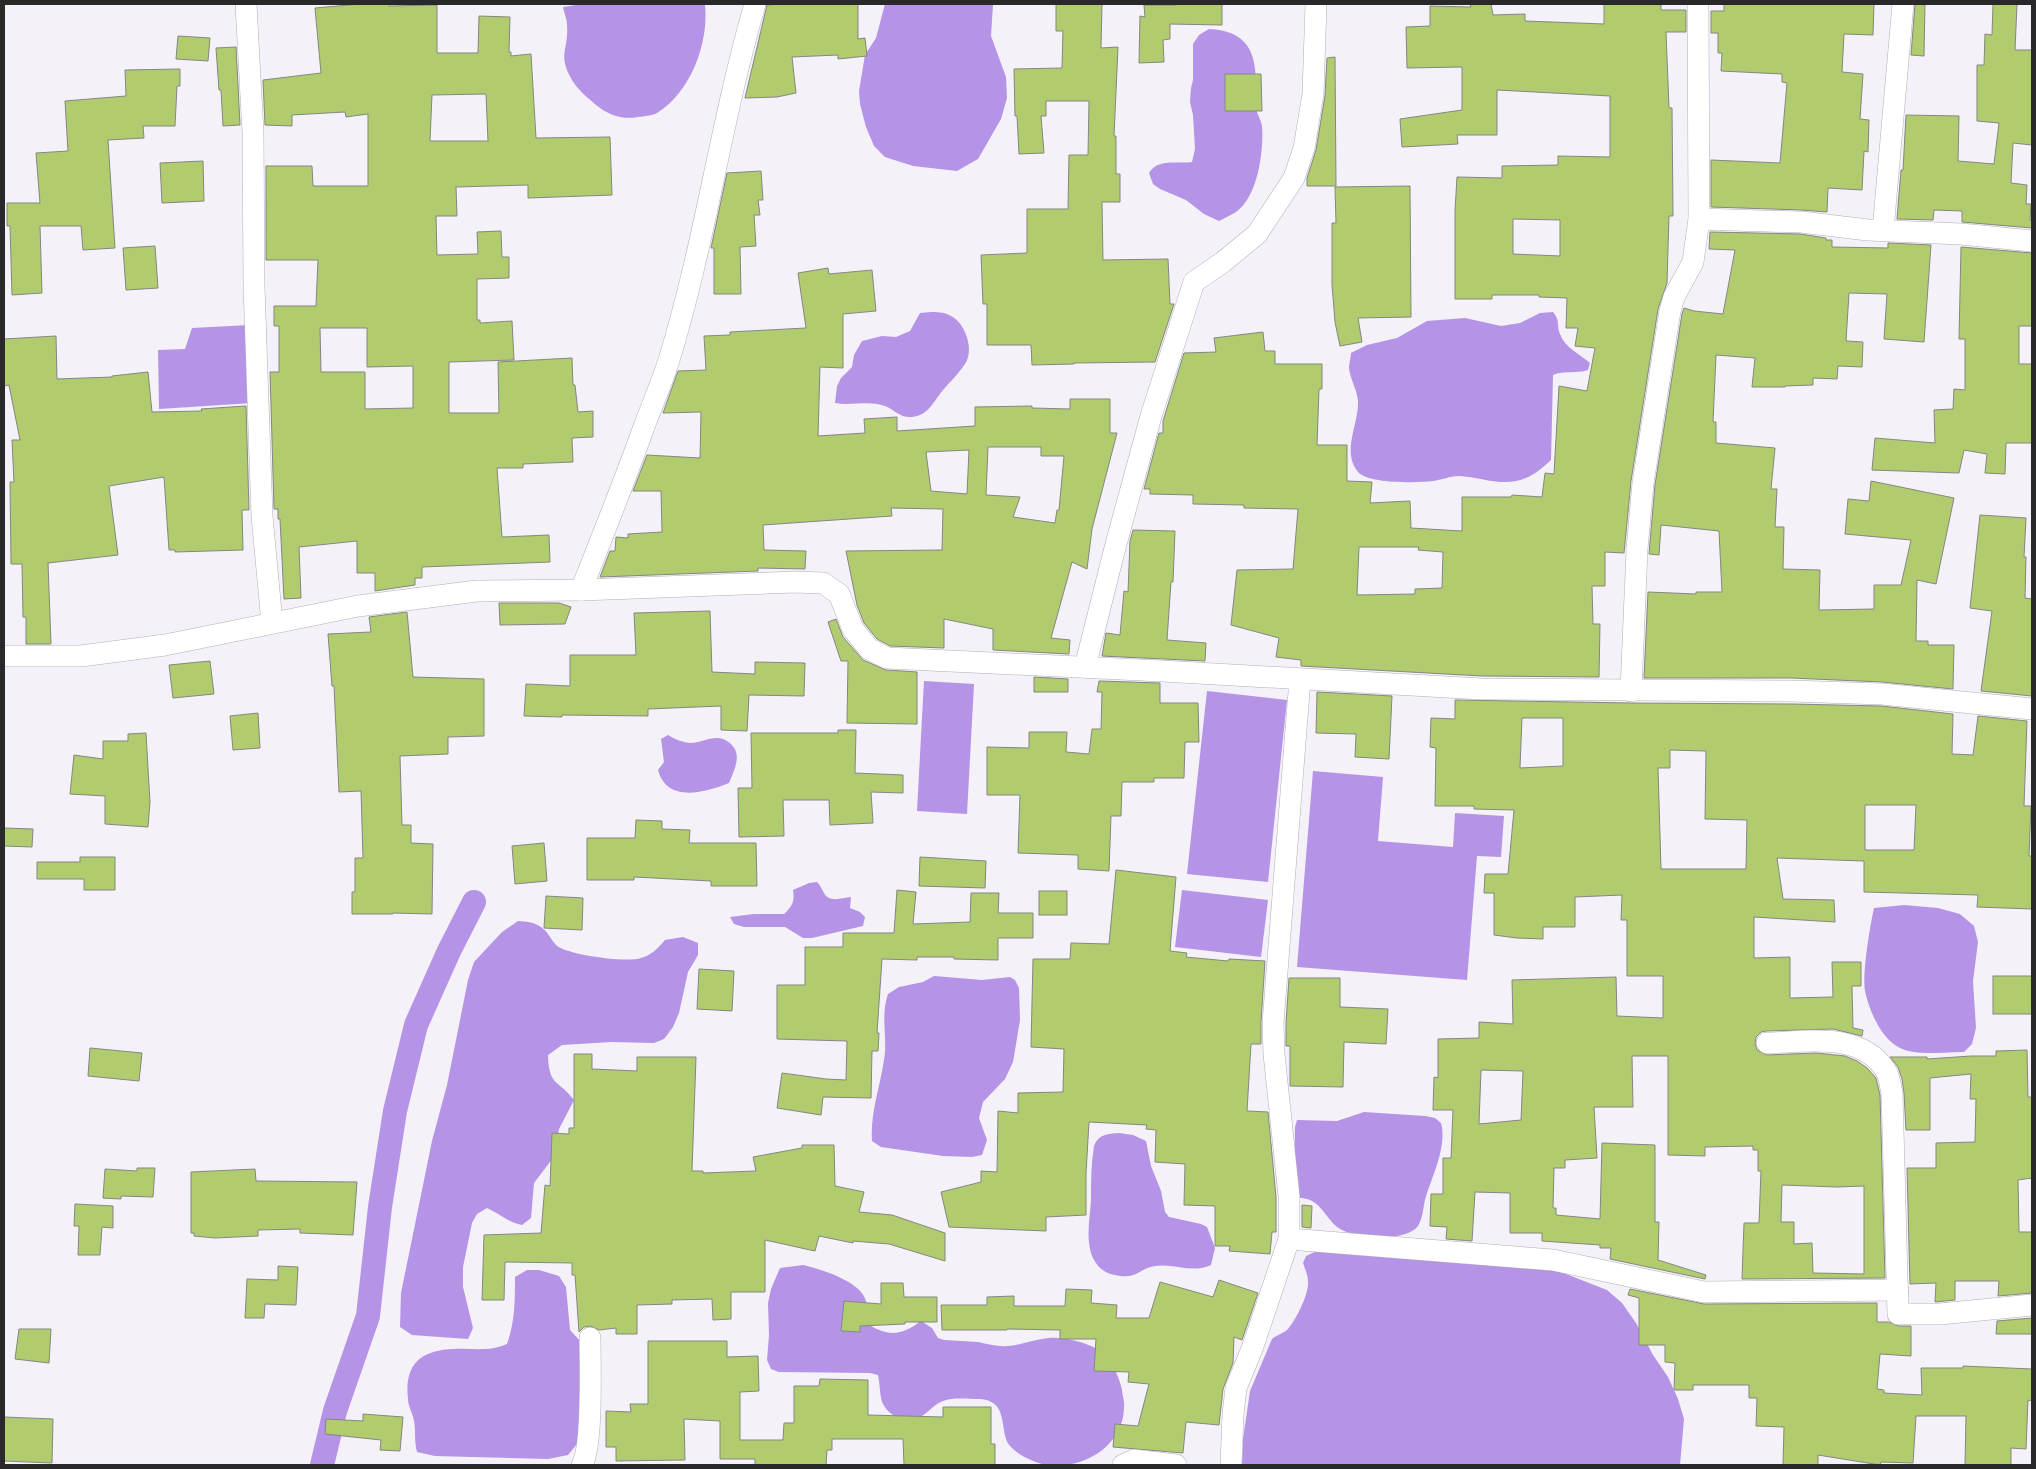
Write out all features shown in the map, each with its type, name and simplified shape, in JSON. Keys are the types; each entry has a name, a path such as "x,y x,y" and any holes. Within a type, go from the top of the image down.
{"street":[{"path":"246,4 253,134 254,286 262,516 272,623"},
{"path":"581,590 669,360 697,253 743,46 756,4"},
{"path":"1085,667 1151,416 1194,282 1223,262 1257,234 1294,178 1304,148 1313,94 1316,4"},
{"path":"1631,691 1637,549 1643,483 1670,311 1674,296 1693,262 1699,219 1698,4"},
{"path":"1883,230 1903,4"},
{"path":"1699,219 1801,222 2032,241"},
{"path":"4,656 81,656 165,645 358,606 477,591 581,590 702,584 824,583 839,594 854,629 869,649 887,658 1482,689 1791,691 1882,694 2032,709"},
{"path":"1230,1465 1236,1388 1252,1349 1288,1238 1288,1196 1274,1054 1273,1023 1300,680"},
{"path":"1767,1043 1837,1042 1861,1048 1876,1058 1887,1072 1892,1093 1898,1314 1940,1314 2032,1305"},
{"path":"1288,1238 1552,1260 1704,1292 1898,1290"},
{"path":"582,1465 587,1451 589,1422 590,1338"},
{"path":"1123,1465 1134,1460 1176,1465"}],"shaded area":[{"path":"583,4 705,4 704,35 701,50 688,80 669,104 653,115 632,118 621,117 601,109 577,87 565,64 567,20 563,7"},
{"path":"885,4 993,4 991,36 1006,77 1007,98 1001,119 978,159 957,171 913,166 885,157 874,146 866,127 859,91 865,55 876,38"},
{"path":"1209,29 1232,34 1247,45 1254,62 1256,73 1255,105 1262,126 1262,147 1258,172 1250,196 1236,212 1219,221 1204,214 1186,200 1160,189 1153,184 1149,173 1153,168 1162,163 1192,162 1195,149 1193,115 1190,102 1193,80 1193,44 1199,35"},
{"path":"1553,312 1557,318 1562,339 1590,363 1588,370 1553,375 1551,460 1543,467 1526,478 1509,482 1459,476 1426,482 1394,482 1372,479 1358,472 1353,464 1351,455 1358,401 1349,368 1351,353 1367,345 1397,338 1427,321 1465,318 1501,326 1520,323 1540,313"},
{"path":"920,313 947,314 960,323 967,336 969,351 968,358 963,367 927,411 918,416 908,417 879,404 835,403 837,386 841,378 852,367 854,355 862,341 882,336 896,337 910,331"},
{"path":"250,325 252,403 159,409 158,350 185,349 192,328"},
{"path":"924,681 974,684 967,814 917,811"},
{"path":"1207,691 1287,700 1268,882 1187,874"},
{"path":"668,735 690,743 717,738 727,741 732,745 737,755 729,783 709,790 688,793 670,788 663,781 658,770 664,762 661,739"},
{"path":"1313,771 1383,777 1378,841 1453,847 1455,813 1504,816 1501,857 1477,856 1467,980 1297,967"},
{"path":"817,882 829,898 851,897 850,908 860,912 865,917 863,926 812,938 803,938 785,927 744,927 734,924 730,917 754,914 784,914 792,904 793,890 809,883"},
{"path":"1182,890 1268,900 1261,957 1175,947"},
{"path":"1904,905 1938,908 1960,914 1974,926 1978,942 1973,981 1976,1028 1972,1044 1964,1052 1922,1053 1900,1048 1887,1038 1873,1015 1864,983 1870,926 1874,908"},
{"path":"518,921 537,925 544,929 557,946 585,955 611,959 641,958 652,953 665,940 683,937 698,943 698,955 688,972 679,1013 673,1027 664,1039 654,1043 611,1042 562,1045 548,1055 552,1078 574,1100 559,1129 553,1158 534,1183 531,1218 522,1225 487,1208 477,1214 472,1223 463,1267 463,1287 473,1328 468,1339 412,1335 400,1327 401,1293 432,1141 447,1085 468,980 474,962 502,932"},
{"path":"934,976 982,980 1010,977 1015,980 1019,988 1020,1020 1013,1062 1005,1079 983,1102 979,1118 987,1140 982,1155 972,1157 943,1156 881,1147 872,1141 874,1111 885,1052 884,1019 888,994 899,987 923,982"},
{"path":"1364,1112 1425,1116 1435,1118 1441,1123 1441,1149 1421,1218 1418,1226 1404,1234 1382,1237 1349,1233 1337,1227 1320,1207 1312,1201 1294,1197 1295,1127 1297,1120 1337,1121"},
{"path":"1107,1134 1133,1135 1146,1141 1151,1166 1161,1191 1165,1212 1169,1217 1207,1227 1215,1248 1211,1265 1197,1269 1162,1265 1150,1267 1134,1275 1123,1276 1107,1272 1100,1268 1095,1261 1091,1253 1089,1233 1094,1146 1101,1137"},
{"path":"1319,1250 1507,1265 1561,1272 1607,1290 1622,1303 1636,1323 1653,1355 1668,1377 1678,1399 1684,1419 1680,1465 1242,1465 1243,1439 1250,1391 1272,1339 1288,1329 1304,1300 1308,1287 1308,1277 1303,1263 1306,1256"},
{"path":"803,1265 839,1277 856,1288 863,1294 866,1301 869,1325 890,1333 902,1332 921,1321 932,1328 938,1338 944,1340 1004,1346 1061,1338 1074,1340 1097,1349 1102,1352 1113,1367 1119,1378 1122,1390 1124,1408 1122,1422 1117,1434 1109,1444 1088,1459 1062,1465 1043,1464 1030,1460 1008,1444 998,1408 988,1401 980,1399 947,1400 939,1403 918,1418 905,1420 890,1413 883,1404 878,1375 870,1373 779,1372 771,1369 767,1360 769,1335 768,1303 771,1289 780,1268"},
{"path":"527,1270 539,1270 559,1276 566,1287 570,1330 580,1341 582,1405 577,1444 568,1455 548,1459 435,1456 417,1452 414,1421 407,1387 412,1368 417,1361 432,1352 454,1349 488,1349 507,1344 515,1303 515,1277"}],"building":[{"path":"360,4 389,4 389,6 437,5 437,53 478,53 479,16 510,17 509,52 511,52 511,56 531,54 536,138 610,137 612,195 528,198 528,185 456,187 457,216 436,216 437,255 478,254 477,232 501,231 502,257 509,257 509,278 477,279 477,320 480,320 480,323 512,321 514,360 449,362 449,413 499,413 498,362 572,358 573,385 575,385 578,412 593,411 593,437 572,438 573,462 523,464 523,468 497,468 502,537 549,535 550,562 422,567 422,578 415,578 415,585 375,591 375,573 357,573 357,541 299,547 301,598 284,599 280,519 278,519 278,509 274,509 270,372 279,372 279,326 274,326 274,306 316,306 318,260 266,260 266,166 312,166 313,186 368,186 368,114 346,117 345,112 292,115 292,126 265,125 263,80 321,73 315,8","holes":["486,94 488,141 430,141 432,95","320,328 367,328 367,367 413,366 413,408 365,409 365,372 321,372"]},
{"path":"858,4 858,39 865,38 867,56 838,59 838,55 792,57 796,93 777,97 745,98 767,5"},
{"path":"1056,4 1102,4 1101,48 1118,47 1114,136 1116,136 1116,174 1120,174 1120,202 1102,202 1103,260 1168,259 1170,304 1174,304 1155,362 1032,365 1031,345 987,345 987,304 983,304 981,255 1027,253 1027,209 1068,209 1069,155 1088,155 1089,101 1046,101 1046,116 1041,116 1044,153 1019,154 1017,116 1015,116 1014,69 1062,68 1063,31 1056,31"},
{"path":"1222,4 1222,25 1170,24 1170,39 1163,40 1164,62 1139,63 1140,16 1145,17 1144,5"},
{"path":"1470,4 1491,4 1493,15 1525,14 1525,21 1604,24 1604,4 1661,4 1661,10 1686,10 1686,32 1666,32 1669,108 1672,108 1673,216 1669,216 1667,283 1658,309 1631,481 1624,553 1605,552 1605,586 1592,586 1593,624 1600,624 1599,677 1482,676 1301,666 1301,660 1276,657 1279,638 1231,625 1237,570 1293,569 1298,509 1244,508 1244,505 1193,504 1193,495 1150,494 1150,489 1144,489 1159,433 1163,433 1163,421 1184,353 1216,352 1214,338 1263,332 1265,351 1275,351 1275,364 1322,364 1322,389 1319,389 1317,445 1347,445 1347,481 1372,482 1370,503 1410,501 1411,528 1462,531 1462,497 1511,497 1512,495 1542,497 1545,473 1554,474 1559,386 1587,391 1595,348 1575,346 1578,328 1566,328 1567,298 1539,297 1539,295 1492,295 1492,299 1455,299 1457,177 1502,178 1502,166 1558,165 1558,156 1610,157 1610,96 1497,90 1497,135 1457,135 1458,144 1402,147 1400,119 1462,110 1462,67 1407,68 1406,27 1430,26 1430,6 1471,7","holes":["1513,219 1560,220 1560,256 1513,254","1359,547 1419,547 1418,550 1443,552 1442,588 1415,589 1415,594 1357,595"]},
{"path":"1724,4 1874,4 1873,35 1844,34 1842,72 1863,74 1860,119 1869,120 1868,152 1864,151 1862,190 1828,188 1827,212 1711,207 1711,160 1780,163 1787,83 1782,82 1782,74 1721,71 1722,53 1718,53 1718,33 1711,33 1711,11 1724,11"},
{"path":"1915,4 1925,4 1924,56 1911,55"},
{"path":"1993,4 2017,4 2015,50 2032,50 2032,145 2013,143 2011,183 2027,185 2026,204 2031,204 2030,220 2032,220 2032,228 1962,222 1962,211 1934,210 1933,220 1897,219 1901,170 1903,170 1906,115 1959,116 1958,161 1994,164 1999,123 1977,121 1977,65 1984,65 1985,34 1992,35"},
{"path":"178,36 210,38 208,61 176,59"},
{"path":"236,47 240,125 223,126 216,48"},
{"path":"1335,57 1336,186 1307,186 1307,178 1316,150 1325,96 1327,58"},
{"path":"180,69 180,86 177,86 175,126 143,126 144,138 108,140 115,248 83,250 81,226 40,226 42,293 12,295 10,226 7,226 7,203 40,203 36,153 68,151 65,101 126,96 125,70"},
{"path":"1225,74 1261,74 1262,111 1225,111"},
{"path":"203,161 204,201 162,203 160,163"},
{"path":"761,171 763,200 758,200 760,215 754,215 756,246 740,247 741,294 714,294 714,248 711,248 727,173"},
{"path":"1410,186 1411,317 1358,318 1362,342 1340,346 1335,322 1332,285 1332,223 1336,223 1335,187"},
{"path":"1710,232 1800,234 1832,240 1832,247 1888,248 1888,243 1931,245 1924,342 1884,339 1887,294 1849,293 1846,341 1863,342 1862,367 1838,366 1837,379 1813,378 1813,385 1752,387 1755,358 1716,355 1713,422 1716,422 1716,443 1775,448 1771,489 1777,489 1775,527 1784,527 1783,569 1820,570 1819,610 1874,609 1874,585 1901,585 1911,540 1845,534 1848,499 1869,501 1871,481 1954,498 1936,584 1917,580 1916,641 1928,641 1928,645 1954,645 1953,689 1882,682 1791,678 1644,678 1648,592 1696,594 1696,592 1722,592 1719,531 1661,525 1659,555 1649,554 1655,485 1682,314 1684,308 1723,314 1735,250 1709,249"},
{"path":"155,246 158,288 126,290 123,248"},
{"path":"1961,247 2032,253 2032,326 2019,326 2019,364 2032,364 2032,443 2006,443 2005,474 1985,473 1987,454 1964,450 1959,473 1872,470 1875,438 1935,443 1934,410 1953,409 1954,389 1965,390 1965,339 1959,339"},
{"path":"828,268 829,274 872,270 876,311 843,314 843,368 820,367 818,436 865,433 864,419 897,417 897,431 975,426 975,407 1032,406 1032,408 1070,409 1070,399 1110,399 1110,433 1117,433 1092,529 1087,569 1072,562 1051,638 1070,640 1069,654 993,650 993,629 944,619 944,648 890,646 877,639 864,623 857,605 846,551 942,550 943,509 891,508 892,516 763,525 764,550 806,551 805,569 758,568 758,571 600,577 610,551 615,551 616,537 628,538 628,534 662,532 661,491 633,491 647,455 700,458 701,412 663,413 678,371 706,370 704,336 730,335 730,332 806,328 798,273","holes":["988,447 1041,447 1041,456 1064,456 1059,510 1057,510 1055,523 1013,517 1020,497 986,495","969,450 967,494 931,491 926,452"]},
{"path":"56,336 57,379 112,377 148,372 152,412 202,411 201,409 246,406 249,510 242,510 243,550 175,552 175,550 169,550 164,477 109,486 118,555 48,563 51,644 26,644 26,617 23,617 22,564 11,564 10,482 14,482 12,440 20,440 9,385 4,386 4,339"},
{"path":"1980,515 2026,518 2024,557 2026,557 2025,598 2032,599 2032,696 1981,691 1992,611 1970,608"},
{"path":"1133,530 1175,531 1173,582 1171,582 1167,640 1206,643 1205,661 1102,656 1106,633 1120,635 1124,591 1128,592 1130,541"},
{"path":"499,603 559,603 571,607 565,624 500,625"},
{"path":"710,611 712,672 755,674 755,662 805,663 804,696 749,695 747,731 721,730 721,706 648,709 648,716 524,716 526,684 570,686 570,655 636,655 634,613"},
{"path":"407,612 413,677 484,679 484,736 448,737 448,754 400,756 402,825 411,825 411,843 433,844 432,914 352,914 352,892 355,892 355,858 363,858 361,791 339,792 334,686 332,686 328,634 371,632 369,617"},
{"path":"836,619 843,637 863,660 886,670 917,672 917,724 847,723 848,661 841,661 828,622"},
{"path":"210,661 214,694 173,698 169,665"},
{"path":"1034,677 1068,679 1068,692 1034,692"},
{"path":"1099,681 1160,683 1160,703 1198,703 1199,742 1185,742 1184,778 1154,778 1154,782 1122,782 1121,816 1111,816 1109,871 1078,869 1078,855 1018,853 1020,795 987,795 987,747 1029,748 1029,732 1067,732 1066,752 1089,754 1092,729 1101,729 1102,692 1097,692"},
{"path":"1317,692 1392,696 1389,759 1355,757 1356,734 1316,733"},
{"path":"1455,700 1881,706 1953,714 1952,754 1973,755 1978,716 2027,721 2024,806 2031,806 2029,856 2032,856 2032,909 1977,907 1978,895 1864,892 1864,861 1777,858 1783,899 1834,900 1835,922 1754,917 1754,958 1790,957 1790,998 1833,997 1832,962 1861,962 1861,986 1852,986 1853,1028 1863,1030 1862,1036 1833,1029 1766,1031 1761,1032 1756,1037 1755,1044 1757,1050 1767,1055 1816,1053 1845,1056 1867,1068 1876,1078 1880,1095 1885,1278 1742,1279 1744,1223 1759,1223 1761,1171 1758,1171 1758,1150 1753,1150 1753,1146 1705,1147 1705,1156 1668,1155 1668,1056 1632,1056 1633,1107 1594,1107 1597,1158 1565,1160 1565,1168 1554,1168 1553,1208 1556,1208 1556,1215 1600,1219 1602,1143 1655,1145 1655,1222 1659,1222 1658,1260 1706,1275 1705,1279 1610,1259 1611,1248 1600,1248 1600,1245 1542,1241 1542,1233 1510,1233 1510,1193 1475,1192 1472,1241 1446,1239 1447,1227 1430,1226 1431,1194 1443,1194 1443,1158 1451,1158 1453,1110 1433,1110 1434,1077 1438,1078 1438,1039 1479,1038 1479,1022 1513,1024 1512,980 1616,977 1617,1016 1663,1018 1663,976 1627,976 1627,920 1621,920 1622,895 1575,897 1575,927 1543,927 1543,939 1494,935 1494,893 1484,893 1485,874 1508,874 1514,810 1474,809 1474,806 1435,806 1436,748 1430,747 1431,718 1455,719","holes":["1522,718 1563,718 1563,766 1520,768","1670,750 1706,751 1705,819 1747,820 1746,869 1661,869 1658,768 1670,768","1865,805 1916,805 1914,850 1865,850","1481,1070 1523,1071 1521,1120 1479,1124","1782,1185 1864,1186 1864,1274 1813,1273 1812,1243 1794,1244 1794,1222 1781,1222"]},
{"path":"258,713 260,748 233,750 230,716"},
{"path":"838,730 856,730 855,773 903,775 903,793 871,792 873,823 830,825 829,800 783,800 784,836 739,837 738,788 752,788 751,733 838,733"},
{"path":"146,733 150,802 148,827 105,824 105,796 70,794 74,755 103,759 103,741 128,741 128,734"},
{"path":"636,820 662,821 662,829 690,830 689,843 756,843 757,886 711,886 711,881 634,877 634,880 587,880 587,838 635,838"},
{"path":"4,828 33,829 32,847 4,846"},
{"path":"544,843 547,881 515,884 512,846"},
{"path":"80,857 115,857 115,890 84,890 84,879 37,879 37,862 80,862"},
{"path":"920,857 986,861 985,888 919,886"},
{"path":"1116,870 1176,877 1170,951 1187,953 1186,957 1228,961 1229,959 1265,961 1261,1044 1251,1044 1247,1111 1268,1112 1276,1197 1276,1232 1272,1232 1270,1254 1229,1251 1230,1246 1215,1246 1215,1206 1184,1205 1185,1164 1155,1162 1156,1130 1146,1129 1147,1125 1089,1122 1086,1215 1046,1217 1046,1231 949,1227 941,1192 981,1182 981,1171 997,1172 998,1111 1018,1113 1018,1093 1063,1092 1064,1049 1031,1047 1033,959 1070,959 1071,943 1109,944"},
{"path":"897,890 916,892 913,924 970,922 971,893 999,893 998,913 1033,913 1033,938 998,938 998,960 954,959 954,957 917,957 917,960 882,959 877,1033 879,1033 878,1051 872,1051 871,1098 823,1097 821,1115 777,1108 782,1073 846,1080 847,1041 777,1039 777,985 805,985 805,947 843,947 843,933 894,933"},
{"path":"1039,891 1067,891 1067,915 1039,915"},
{"path":"546,896 583,898 582,930 544,928"},
{"path":"699,969 734,971 732,1011 697,1009"},
{"path":"1993,976 2032,976 2032,1014 1993,1014"},
{"path":"1289,978 1340,978 1340,1007 1388,1009 1386,1044 1344,1042 1343,1087 1290,1086 1290,1046 1286,1046"},
{"path":"90,1048 142,1053 139,1081 88,1076"},
{"path":"2027,1050 2028,1097 2032,1097 2032,1178 2018,1180 2019,1232 2032,1232 2032,1293 1998,1296 1999,1281 1955,1281 1955,1300 1935,1302 1936,1283 1910,1284 1907,1168 1936,1168 1936,1143 1975,1142 1976,1099 1970,1099 1971,1074 1930,1078 1930,1130 1906,1130 1902,1079 1898,1067 1890,1057 1927,1057 1927,1059 1996,1056 1996,1051"},
{"path":"574,1054 592,1054 592,1069 637,1071 637,1057 696,1057 692,1171 703,1171 703,1173 756,1171 753,1157 802,1148 802,1145 834,1145 835,1186 864,1192 859,1212 892,1215 945,1233 945,1261 889,1244 853,1241 853,1243 819,1236 815,1251 765,1240 765,1292 731,1292 731,1319 713,1320 712,1299 672,1300 672,1304 637,1305 637,1334 616,1334 616,1328 599,1330 590,1326 584,1327 579,1332 575,1275 572,1275 572,1263 505,1262 504,1300 482,1300 484,1235 541,1233 545,1185 550,1186 552,1133 569,1134 569,1128 574,1128"},
{"path":"137,1168 155,1168 153,1197 121,1196 121,1199 103,1198 105,1169 137,1171"},
{"path":"255,1169 256,1181 357,1182 353,1235 300,1233 300,1229 258,1230 258,1236 215,1238 194,1236 194,1233 191,1233 191,1172"},
{"path":"75,1204 113,1206 113,1228 102,1227 100,1255 78,1255 79,1226 74,1226"},
{"path":"1302,1205 1312,1206 1311,1228 1302,1227"},
{"path":"278,1266 298,1267 296,1305 265,1304 264,1318 245,1318 247,1279 278,1280"},
{"path":"1219,1280 1258,1293 1242,1340 1234,1337 1233,1363 1223,1389 1219,1425 1186,1422 1183,1453 1113,1447 1115,1424 1138,1426 1149,1384 1128,1382 1129,1372 1094,1371 1096,1339 1060,1339 1060,1330 942,1330 941,1305 987,1305 987,1297 1014,1296 1014,1306 1065,1306 1066,1289 1092,1290 1091,1303 1117,1305 1116,1318 1149,1318 1160,1282 1213,1297"},
{"path":"881,1283 903,1283 904,1297 937,1297 937,1322 905,1322 905,1324 860,1326 860,1332 841,1331 844,1301 881,1304"},
{"path":"1630,1289 1704,1304 1877,1303 1877,1322 1889,1322 1898,1326 1911,1326 1911,1356 1880,1354 1877,1389 1884,1390 1884,1393 1922,1395 1921,1368 1963,1368 1963,1366 2032,1369 2032,1401 2028,1400 2026,1449 2011,1448 2011,1465 1965,1465 1966,1416 1916,1416 1913,1463 1881,1462 1880,1465 1818,1455 1818,1465 1783,1465 1784,1427 1756,1426 1757,1398 1749,1398 1749,1385 1693,1385 1693,1390 1674,1390 1675,1363 1665,1362 1665,1345 1639,1345 1639,1298 1628,1295"},
{"path":"2032,1318 2032,1334 1996,1334 1997,1321"},
{"path":"19,1329 51,1329 49,1363 15,1359"},
{"path":"648,1341 727,1341 727,1357 758,1356 759,1391 740,1392 740,1440 783,1440 784,1423 794,1423 794,1386 819,1386 820,1379 868,1380 868,1415 943,1417 943,1407 991,1407 991,1444 995,1444 995,1465 904,1465 903,1439 832,1439 832,1450 827,1450 826,1465 755,1465 755,1459 720,1459 720,1421 684,1419 685,1460 616,1461 616,1447 606,1447 606,1411 631,1412 630,1404 648,1404"},
{"path":"363,1414 403,1417 400,1451 380,1450 381,1440 325,1434 326,1419 363,1421"},
{"path":"4,1417 53,1419 52,1463 4,1461"}],"waterway":[{"path":"322,1465 335,1411 368,1316 380,1207 395,1111 416,1025 449,951 474,902"}]}
